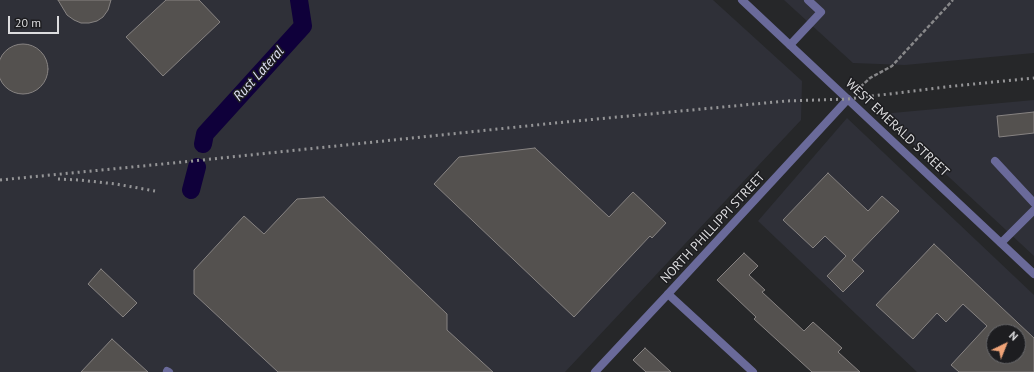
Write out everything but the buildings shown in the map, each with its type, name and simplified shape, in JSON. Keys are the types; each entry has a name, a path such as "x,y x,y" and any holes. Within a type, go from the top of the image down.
{"street":[{"name":"WEST EMERALD STREET","path":"742,0 1034,274"},
{"path":"790,45 821,12 808,0"},
{"name":"NORTH PHILLIPPI STREET","path":"595,372 848,99"},
{"path":"995,161 1034,203"},
{"path":"1001,242 1034,210"},
{"path":"668,294 753,372"}],"path":[{"path":"848,99 870,78 892,66 953,0"}],"shaded area":[{"path":"0,0 713,0 802,81 801,120 565,372 0,372"},
{"path":"784,0 1034,0 1034,53 905,65 853,63"},
{"path":"1034,100 1034,256 881,114"},
{"path":"847,118 1034,295 1034,372 917,372 758,221"}],"waterway":[{"name":"Rust Lateral","path":"203,144 205,134 303,26 299,0"},
{"name":"Rust Lateral","path":"191,190 197,167"}],"railway":[{"path":"0,180 555,123 786,101 848,99 1034,78"},
{"path":"58,179 116,184 155,191"}]}
